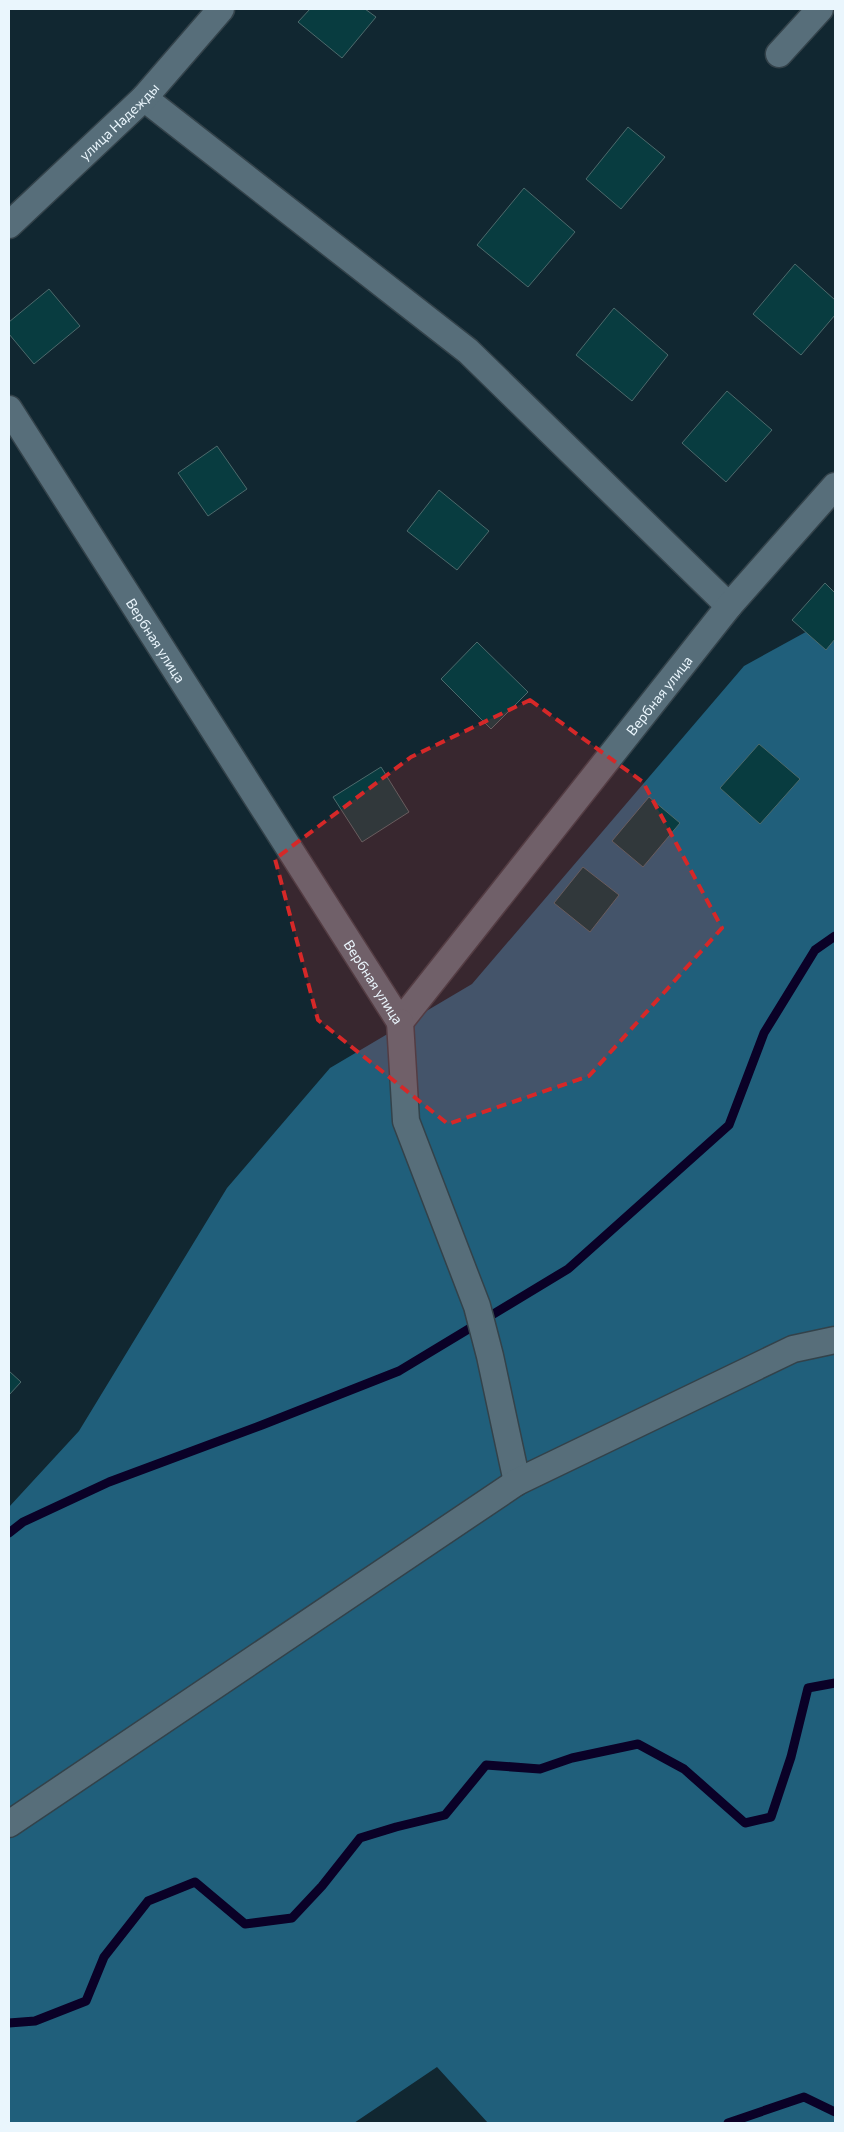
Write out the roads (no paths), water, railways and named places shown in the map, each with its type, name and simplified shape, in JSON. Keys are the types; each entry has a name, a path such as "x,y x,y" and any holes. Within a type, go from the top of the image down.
{"street":[{"name":"улица Надежды","path":"9,225 144,98 221,9"},
{"path":"779,54 820,9"},
{"path":"144,98 468,351 729,606"},
{"name":"Вербная улица","path":"9,409 400,1022 729,606 835,486"},
{"path":"400,1022 406,1121 477,1306 490,1356 517,1482"},
{"path":"9,1824 517,1482 793,1349 835,1340"}],"waterway":[{"path":"9,1533 23,1522 109,1482 399,1371 568,1269 729,1125 764,1033 815,950 835,936"},
{"path":"9,2023 35,2021 86,2001 104,1957 148,1901 195,1882 245,1924 292,1918 322,1886 360,1838 445,1815 486,1765 540,1769 572,1758 638,1744 684,1769 745,1823 771,1817 791,1757 808,1688 835,1683"},
{"path":"728,2123 804,2097 835,2112"}]}
